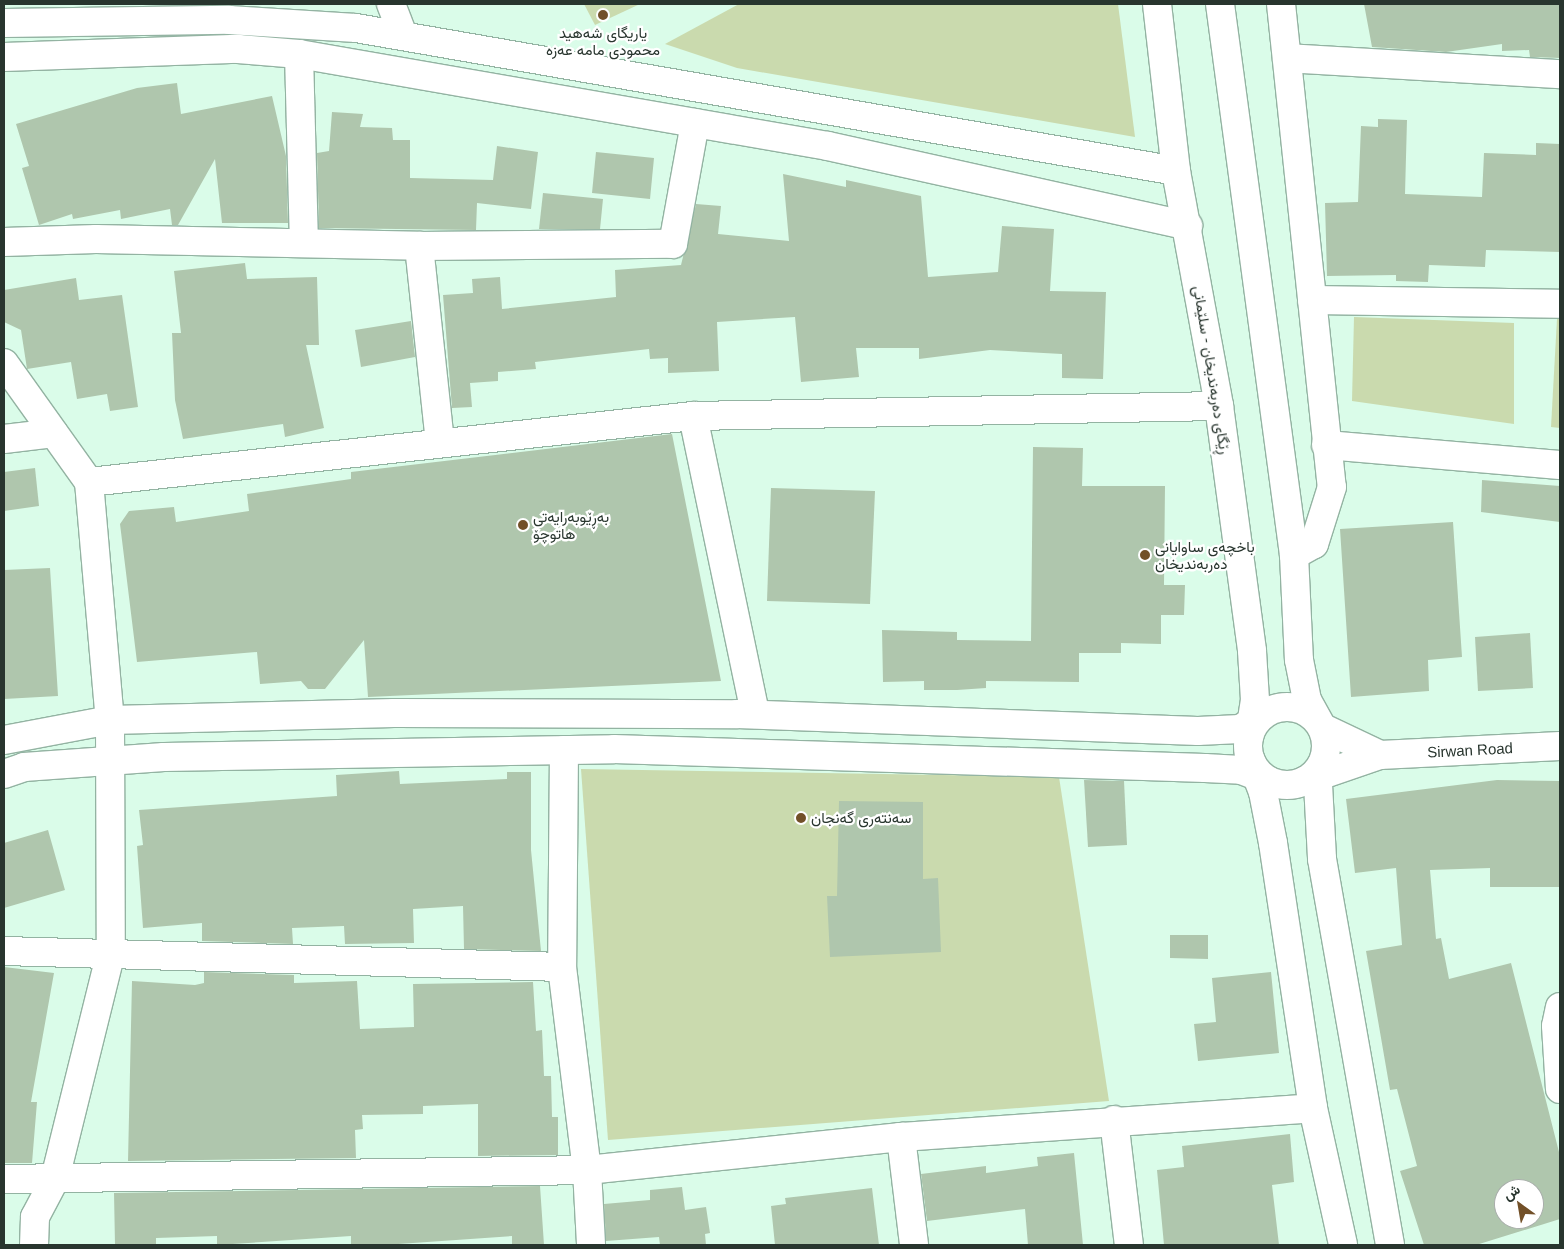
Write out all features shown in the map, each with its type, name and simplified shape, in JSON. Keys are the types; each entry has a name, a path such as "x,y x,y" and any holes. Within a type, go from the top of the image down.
{"main road":[{"path":"391,4 403,36"},
{"name":"ڕێگای دەربەندیخان - سلێمانی","path":"1157,4 1176,171 1188,226 1219,406 1256,681 1256,749"},
{"path":"1220,4 1294,555 1299,660 1307,700 1322,725 1316,772 1322,858 1390,1245"},
{"path":"1281,4 1326,445 1332,487 1329,506 1314,544 1294,555"},
{"path":"4,23 106,13 356,28 1176,171"},
{"path":"4,57 238,49 299,54 828,146 1188,226"},
{"path":"299,54 304,243"},
{"path":"1287,58 1560,74"},
{"path":"4,242 96,239 419,246 673,244 695,123"},
{"path":"419,246 440,441"},
{"path":"1312,300 1560,304"},
{"path":"4,363 89,482 110,720 111,952 55,1179 35,1217 34,1245"},
{"path":"89,482 440,441 693,416 1219,406"},
{"path":"693,416 755,714"},
{"path":"4,439 54,433"},
{"path":"1326,445 1560,465"},
{"path":"1322,725 1298,707 1271,710 1256,749 1273,843 1313,1108 1343,1245"},
{"path":"4,740 110,720 394,713 755,714 1198,732 1240,728 1256,749 1292,785 1316,772"},
{"name":"Sirwan Road","path":"1322,725 1380,755"},
{"name":"Sirwan Road","path":"1316,772 1380,755 1560,746"},
{"path":"4,774 24,767 109,761 564,750 1204,768 1256,749"},
{"path":"564,750 562,967 587,1170 591,1245"},
{"path":"4,951 111,952 562,967"},
{"path":"1559,1019 1560,1089"},
{"path":"4,1179 587,1170 900,1137 1114,1120 1313,1108"},
{"path":"1114,1120 1129,1245"},
{"path":"900,1137 914,1245"}],"green space":[{"name":"یاریگاى شه‌هید محمودى مامه‌ عه‌زه","path":"584,4 640,4 595,25"},
{"path":"739,4 1118,4 1135,137 737,68 665,44"},
{"path":"1354,317 1514,323 1514,424 1352,401"},
{"path":"1557,319 1560,319 1560,428 1551,427"},
{"path":"581,769 1059,777 1109,1101 608,1140"}],"building":[{"path":"1364,4 1560,4 1560,58 1530,57 1529,50 1502,51 1502,44 1446,52 1372,47"},
{"path":"177,83 181,114 272,96 286,156 288,223 222,223 215,159 178,225 172,225 170,209 121,219 120,210 73,219 72,214 39,225 22,168 29,166 16,124 137,88"},
{"path":"332,112 363,114 360,127 392,128 393,140 410,140 410,178 493,180 497,146 538,152 531,209 477,203 476,230 319,228 317,153 329,151"},
{"path":"1378,119 1407,120 1405,194 1482,197 1484,153 1536,155 1536,143 1560,144 1560,252 1486,250 1485,267 1429,265 1428,282 1396,281 1396,275 1327,276 1325,203 1358,202 1361,126 1378,127"},
{"path":"596,152 654,158 650,199 592,193"},
{"path":"783,174 846,187 846,180 921,196 928,277 998,272 1002,226 1054,229 1050,291 1106,292 1103,379 1062,378 1062,354 990,350 919,359 919,348 856,348 859,377 801,382 795,317 717,322 719,371 668,373 668,358 650,359 649,349 535,362 536,369 498,372 498,381 470,383 472,407 452,408 443,295 473,293 472,279 500,277 502,309 616,297 615,270 681,265 696,204 721,206 718,234 789,241"},
{"path":"543,193 603,199 600,229 539,229"},
{"path":"245,263 247,279 317,277 319,345 306,345 324,428 285,437 283,424 183,439 175,400 172,333 181,333 174,271"},
{"path":"76,278 79,300 122,295 138,407 110,411 107,394 77,399 71,362 27,369 21,330 4,322 4,290"},
{"path":"411,321 415,357 361,367 355,330"},
{"name":"بەڕێوبەرایەتی هاتوچۆ","path":"672,434 721,681 368,697 364,640 325,689 308,689 301,681 260,684 257,652 137,662 120,524 129,511 174,507 176,522 249,511 247,494 351,479 351,472"},
{"path":"1033,447 1083,448 1082,486 1165,486 1164,585 1185,585 1184,615 1161,615 1161,644 1121,643 1121,653 1079,653 1079,682 986,681 986,688 924,690 924,681 883,682 882,630 957,632 957,640 1031,641"},
{"path":"35,468 39,506 4,511 4,472"},
{"path":"1482,480 1560,486 1560,522 1481,512"},
{"path":"771,488 875,491 870,604 767,601"},
{"path":"1453,522 1462,657 1428,660 1429,691 1351,697 1340,529"},
{"path":"50,568 58,696 4,699 4,570"},
{"path":"1530,633 1533,688 1478,691 1475,637"},
{"path":"399,771 400,784 507,779 507,772 531,772 531,850 541,951 464,949 463,906 413,909 414,943 345,944 344,926 292,928 293,944 202,941 202,923 143,928 137,846 143,845 139,810 337,796 336,775"},
{"path":"1084,780 1124,781 1127,845 1088,847"},
{"path":"1497,780 1560,781 1560,887 1490,887 1490,868 1430,870 1436,939 1441,938 1449,979 1511,963 1560,1156 1560,1219 1544,1224 1544,1179 1494,1179 1494,1229 1528,1229 1476,1245 1424,1245 1400,1171 1417,1166 1397,1089 1390,1090 1366,951 1402,945 1396,868 1355,873 1346,799"},
{"path":"839,801 923,802 923,879 938,878 941,952 830,957 827,896 837,896"},
{"path":"48,830 65,890 4,908 4,843"},
{"path":"1170,935 1208,935 1208,959 1170,958"},
{"path":"4,967 54,973 31,1102 37,1102 32,1163 4,1163"},
{"path":"204,972 294,975 294,983 357,981 360,1029 414,1027 413,984 533,982 536,1031 542,1030 544,1076 551,1076 552,1117 558,1117 558,1155 478,1156 478,1104 423,1106 423,1114 362,1115 363,1129 355,1130 356,1158 128,1161 132,981 195,985 204,983"},
{"path":"1271,972 1279,1053 1198,1061 1194,1024 1216,1022 1212,978"},
{"path":"1290,1134 1294,1182 1272,1185 1279,1245 1164,1245 1157,1170 1184,1167 1182,1146"},
{"path":"1074,1153 1083,1245 1028,1245 1025,1209 927,1221 921,1174 986,1166 986,1173 1038,1166 1037,1157"},
{"path":"540,1186 544,1245 512,1245 512,1236 384,1245 351,1245 351,1236 217,1245 217,1236 156,1238 156,1245 115,1245 114,1193"},
{"path":"682,1187 685,1210 706,1207 710,1233 705,1234 706,1245 660,1245 659,1237 606,1241 604,1204 650,1200 650,1190"},
{"path":"872,1188 879,1245 775,1245 771,1206 786,1204 785,1198"}],"place":[{"name":"یاریگاى شه‌هید محمودى مامه‌ عه‌زه","path":"603,15"},
{"name":"بەڕێوبەرایەتی هاتوچۆ","path":"523,525"},
{"name":"باخچەی ساوایانی دەربەندیخان","path":"1145,555"},
{"name":"سەنتەری گەنجان","path":"801,818"}]}
